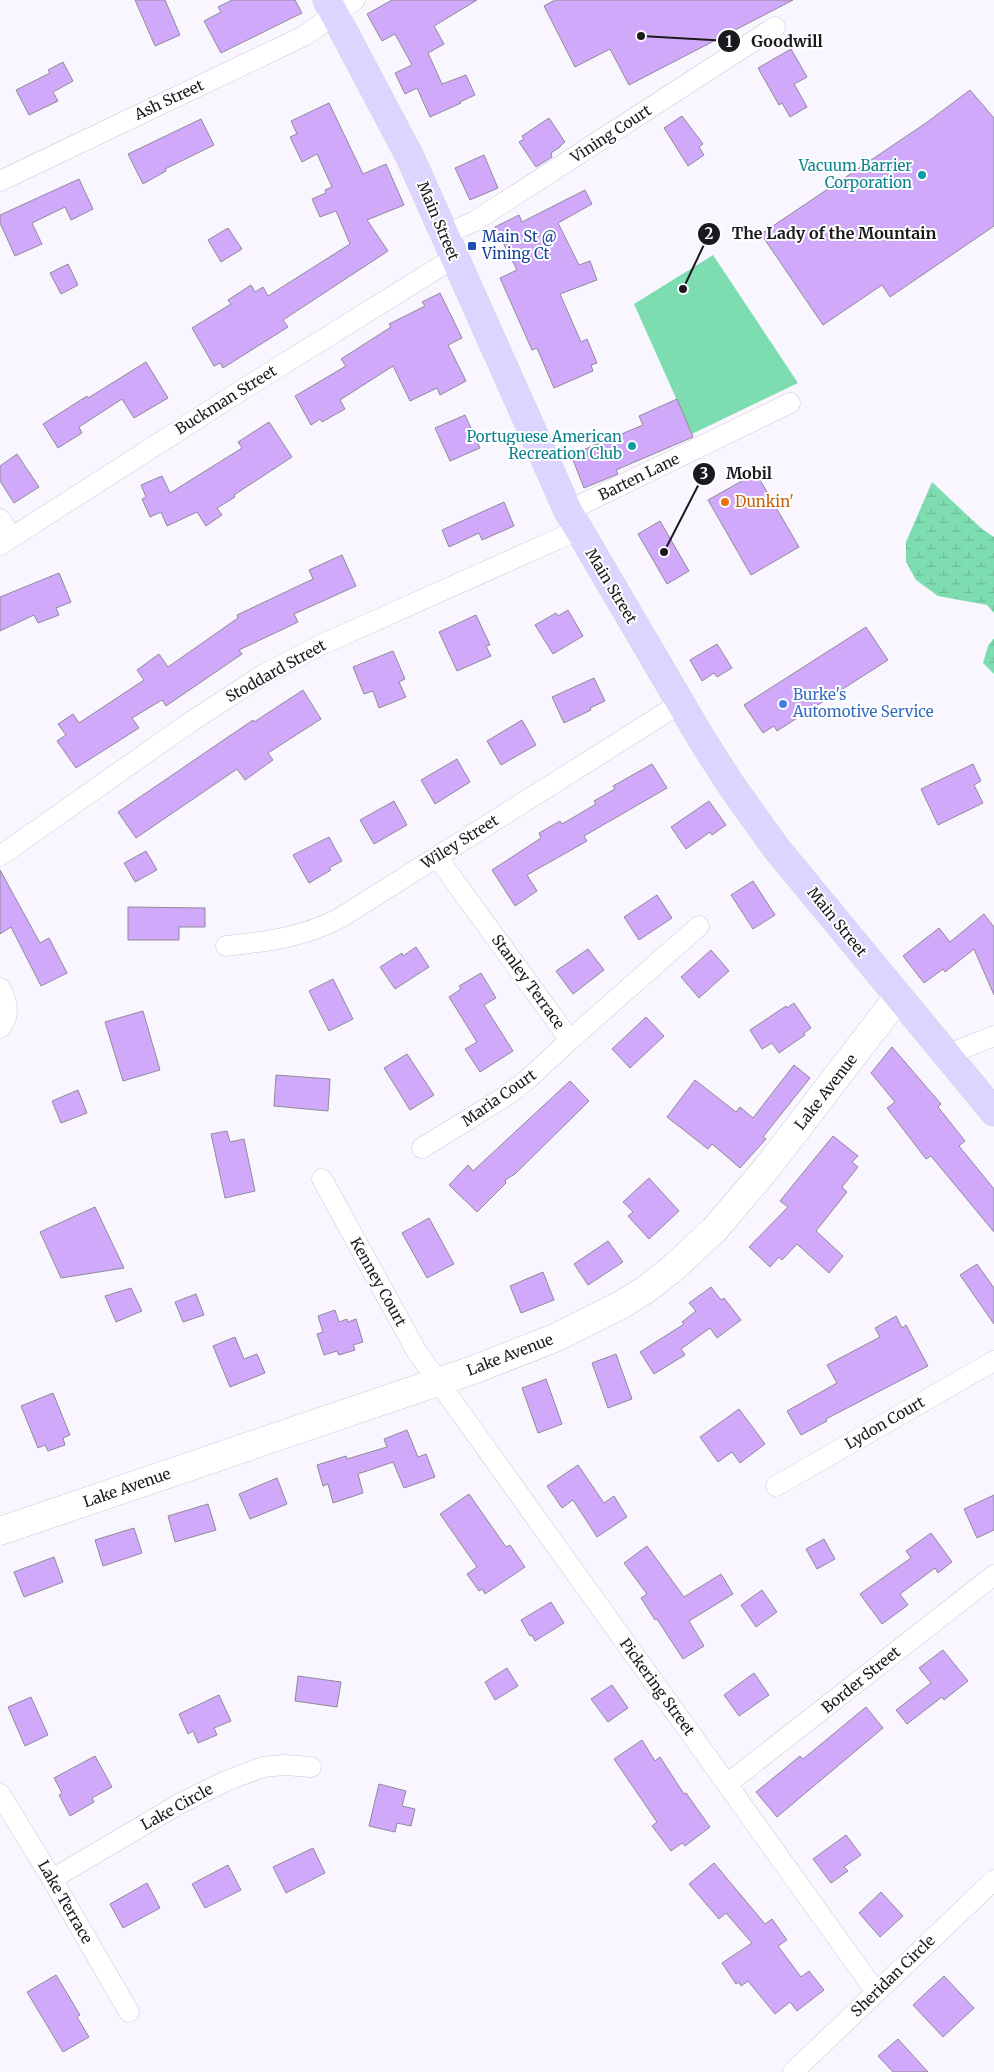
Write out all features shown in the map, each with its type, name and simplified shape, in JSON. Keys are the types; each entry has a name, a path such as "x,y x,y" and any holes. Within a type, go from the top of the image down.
{"main road":[{"name":"Main Street","path":"339,5 573,520 680,703 722,771 766,834 994,1112"}],"street":[{"name":"Ash Street","path":"0,181 304,36 339,5"},
{"name":"Vining Court","path":"449,247 475,221 775,27"},
{"name":"Buckman Street","path":"6,541 253,383 449,247"},
{"name":"Barten Lane","path":"573,520 790,403"},
{"path":"0,519 6,541"},
{"name":"Stoddard Street","path":"0,856 189,723 261,676 573,520"},
{"name":"Wiley Street","path":"226,946 294,937 318,929 340,918 680,703"},
{"name":"Stanley Terrace","path":"437,857 570,1040 699,926"},
{"path":"0,988 8,1012 6,1020 0,1028"},
{"name":"Lake Avenue","path":"0,1531 439,1381 538,1345 588,1324 640,1294 671,1270 715,1229 766,1169 898,997"},
{"path":"946,1055 994,1036"},
{"name":"Maria Court","path":"422,1148 506,1096 528,1079 570,1040"},
{"name":"Kenney Court","path":"322,1179 411,1343 439,1381"},
{"name":"Lydon Court","path":"776,1486 994,1361"},
{"name":"Pickering Street","path":"439,1381 876,1992"},
{"name":"Border Street","path":"727,1784 994,1574"},
{"name":"Lake Circle","path":"52,1879 182,1803 226,1781 263,1768 285,1765 311,1767"},
{"name":"Lake Terrace","path":"0,1794 129,2012"},
{"name":"Sheridan Circle","path":"793,2072 994,1880"}],"green space":[{"path":"713,255 798,383 692,434 634,304"},
{"path":"932,482 982,529 994,537 994,613 987,605 938,596 916,580 906,562 906,542"},
{"path":"994,638 994,674 983,663 988,646"}],"building":[{"path":"135,0 165,0 180,35 155,46"},
{"path":"232,0 295,0 302,13 221,53 204,21 221,12 218,7"},
{"path":"392,0 477,0 434,26 444,44 428,53 442,84 466,75 475,95 430,117 417,88 405,94 395,73 412,65 395,34 382,41 367,14"},
{"path":"555,0 793,0 629,85 610,49 575,67 544,6"},
{"path":"791,49 807,77 794,84 807,107 790,117 782,103 779,105 758,68"},
{"path":"63,62 73,81 53,92 58,101 29,115 16,90 50,73 48,70"},
{"name":"Vacuum Barrier Corporation","path":"970,90 994,118 994,226 890,297 882,285 823,325 761,234 926,123"},
{"path":"329,103 363,174 386,164 404,205 367,220 388,251 283,320 288,327 223,368 220,363 214,366 192,328 231,304 228,300 251,285 255,292 263,287 268,296 350,244 336,211 320,217 312,199 326,193 325,190 332,187 317,154 302,162 290,137 297,134 291,121"},
{"path":"682,116 703,144 699,147 704,155 688,166 664,128"},
{"path":"549,118 565,142 551,153 552,157 536,167 519,142 524,139 522,136"},
{"path":"201,119 214,145 165,169 166,171 143,184 128,154"},
{"path":"484,155 498,188 470,200 455,168"},
{"path":"79,179 93,209 71,220 65,207 32,223 42,244 15,256 0,223 0,215"},
{"path":"585,190 592,204 558,223 579,265 590,261 597,280 560,294 581,342 587,339 597,363 591,365 593,371 554,388 537,348 532,350 500,278 517,270 495,227 519,215 522,222"},
{"path":"228,228 242,249 221,262 208,240"},
{"path":"68,264 78,285 61,294 50,273"},
{"path":"440,293 462,338 448,345 466,381 440,395 437,388 410,401 393,366 340,400 345,409 322,422 320,419 311,425 295,396 346,366 341,359 391,327 389,324 425,306 422,302"},
{"path":"146,362 168,398 134,418 122,399 79,427 82,433 58,448 43,424"},
{"name":"Portuguese American Recreation Club","path":"677,399 693,437 616,470 618,474 584,488 571,455 643,425 639,416"},
{"path":"465,415 480,448 450,461 435,428"},
{"path":"269,422 292,457 217,508 222,515 206,526 197,512 167,526 161,512 150,517 142,499 146,497 141,485 162,476 170,493 242,448 238,442"},
{"path":"17,454 39,487 14,503 0,481 0,466"},
{"path":"756,473 799,547 751,575 708,500"},
{"path":"504,502 514,526 482,540 479,533 449,547 442,530"},
{"path":"660,521 689,571 667,584 638,534"},
{"path":"342,555 356,586 294,614 298,622 239,650 242,654 166,706 162,700 132,718 139,728 76,768 57,741 66,735 58,724 73,714 79,723 144,680 137,670 159,654 168,667 238,618 237,615 313,579 309,570"},
{"path":"59,573 71,602 56,608 59,615 38,623 34,615 0,631 0,597"},
{"path":"568,610 583,636 553,654 535,625 556,613 558,616"},
{"path":"476,615 490,645 486,646 491,656 457,671 439,632"},
{"path":"866,627 888,660 777,731 774,726 763,733 744,705"},
{"path":"717,644 732,668 717,677 714,673 702,681 690,660"},
{"path":"393,651 405,679 399,682 406,697 379,708 373,691 364,694 353,667"},
{"path":"594,678 605,701 564,723 552,697"},
{"path":"303,690 321,719 268,753 273,760 245,780 237,769 136,838 118,812 253,720 254,722"},
{"path":"522,720 536,745 501,765 487,741"},
{"path":"457,759 470,782 435,804 421,780"},
{"path":"652,764 667,788 584,836 587,841 527,875 537,891 515,906 492,870 541,838 539,833 560,821 562,824 596,804 594,801 615,789 613,786"},
{"path":"973,764 981,781 974,785 983,803 938,825 921,789"},
{"path":"394,801 407,825 374,844 360,820"},
{"path":"709,801 726,825 712,835 710,832 686,849 671,827"},
{"path":"329,837 342,861 309,883 293,855"},
{"path":"146,851 157,870 135,882 124,863"},
{"path":"0,870 40,943 49,938 67,973 41,986 11,927 0,934"},
{"path":"753,881 775,915 753,929 731,895"},
{"path":"657,895 672,918 639,940 624,917"},
{"path":"128,907 205,908 205,927 179,927 179,940 128,940"},
{"path":"984,914 994,927 994,995 974,949 945,972 943,969 924,983 903,956 939,928 950,942"},
{"path":"416,947 429,967 395,989 380,967 402,953 403,956"},
{"path":"588,949 604,970 573,994 556,971"},
{"path":"711,950 729,971 699,998 681,977"},
{"path":"481,973 496,998 484,1005 513,1051 480,1072 465,1049 477,1042 449,997 461,989 459,986"},
{"path":"333,979 353,1019 329,1031 309,991"},
{"path":"794,1003 811,1028 804,1033 805,1035 779,1053 772,1043 762,1049 750,1030 786,1006 787,1008"},
{"path":"143,1011 160,1070 123,1081 105,1022"},
{"path":"646,1017 664,1036 630,1068 612,1049"},
{"path":"892,1047 941,1104 938,1107 965,1141 959,1146 994,1189 994,1232 931,1156 926,1159 887,1108 895,1102 871,1073"},
{"path":"407,1054 434,1095 410,1110 384,1068"},
{"path":"794,1065 810,1078 763,1137 766,1139 740,1168 712,1144 708,1149 667,1117 695,1080 736,1112 740,1107 753,1118"},
{"path":"276,1075 330,1079 328,1111 274,1106"},
{"path":"570,1081 589,1101 515,1174 505,1180 506,1183 477,1212 449,1185 468,1165 473,1171"},
{"path":"78,1090 87,1113 61,1123 52,1101"},
{"path":"227,1131 230,1142 244,1139 255,1191 225,1198 211,1134"},
{"path":"833,1136 858,1156 852,1162 858,1167 842,1187 847,1192 816,1231 843,1256 829,1273 797,1244 782,1260 779,1257 770,1267 749,1247 788,1207 780,1201"},
{"path":"649,1178 679,1211 649,1239 628,1216 633,1212 623,1202"},
{"path":"95,1207 124,1268 61,1278 40,1232"},
{"path":"429,1218 454,1264 427,1278 402,1233"},
{"path":"608,1241 623,1262 588,1285 574,1264"},
{"path":"977,1264 994,1288 994,1324 960,1275"},
{"path":"543,1272 554,1300 521,1313 510,1286"},
{"path":"711,1287 721,1300 724,1298 741,1320 717,1338 710,1328 681,1349 685,1355 654,1374 640,1352 684,1324 682,1322 696,1311 689,1303"},
{"path":"131,1288 142,1311 116,1322 105,1296"},
{"path":"196,1294 204,1315 183,1322 175,1302"},
{"path":"335,1310 339,1322 347,1319 348,1322 356,1319 363,1342 353,1345 355,1350 339,1355 337,1351 324,1355 317,1334 323,1332 318,1316"},
{"path":"896,1316 902,1328 906,1325 928,1366 826,1419 827,1421 801,1435 787,1411 837,1383 827,1365 880,1337 875,1328"},
{"path":"235,1337 244,1359 257,1354 265,1373 230,1387 213,1346"},
{"path":"616,1354 632,1399 608,1408 592,1363"},
{"path":"546,1379 562,1424 538,1433 522,1388"},
{"path":"53,1393 70,1435 63,1438 65,1445 48,1451 45,1445 38,1448 21,1406"},
{"path":"739,1409 765,1444 740,1463 732,1452 718,1462 700,1437"},
{"path":"407,1430 418,1457 426,1454 435,1477 404,1488 393,1462 358,1474 363,1493 333,1503 328,1484 323,1486 317,1465 346,1456 347,1459 387,1447 384,1439"},
{"path":"578,1465 604,1503 614,1496 627,1517 597,1537 573,1500 562,1508 547,1486"},
{"path":"277,1478 287,1504 250,1519 239,1494"},
{"path":"469,1494 506,1547 510,1545 525,1567 485,1594 482,1589 479,1591 467,1574 477,1567 440,1514"},
{"path":"994,1495 994,1530 977,1538 964,1509"},
{"path":"208,1504 216,1530 175,1542 168,1516"},
{"path":"134,1528 142,1553 103,1566 95,1540"},
{"path":"931,1533 952,1562 938,1573 935,1568 900,1594 908,1605 882,1624 860,1594 911,1558 906,1551"},
{"path":"824,1539 835,1559 817,1569 806,1549"},
{"path":"647,1546 684,1597 721,1574 733,1594 689,1621 704,1646 683,1659 641,1598 647,1594 624,1563"},
{"path":"54,1557 63,1582 24,1597 14,1572"},
{"path":"762,1590 777,1612 756,1627 741,1605"},
{"path":"551,1602 564,1623 535,1641 521,1620"},
{"path":"943,1650 968,1681 944,1700 942,1697 907,1724 896,1710 931,1683 919,1668"},
{"path":"507,1668 518,1686 495,1700 485,1682"},
{"path":"754,1673 769,1695 739,1716 724,1695"},
{"path":"298,1676 341,1682 337,1707 295,1701"},
{"path":"612,1685 628,1708 608,1722 591,1699"},
{"path":"219,1695 231,1721 214,1728 217,1735 198,1743 193,1731 188,1734 179,1714"},
{"path":"31,1697 48,1735 25,1746 8,1707"},
{"path":"866,1707 883,1728 777,1817 756,1792 800,1756 803,1759"},
{"path":"642,1740 655,1761 660,1757 684,1794 686,1793 710,1827 685,1846 682,1843 671,1851 652,1826 657,1822 614,1759"},
{"path":"95,1756 112,1787 92,1798 94,1802 70,1816 59,1795 62,1793 54,1778"},
{"path":"379,1784 406,1791 402,1806 415,1809 411,1826 397,1823 395,1832 369,1826"},
{"path":"846,1835 861,1855 844,1867 848,1871 831,1883 813,1859"},
{"path":"313,1848 325,1873 286,1893 273,1867"},
{"path":"714,1863 765,1924 772,1919 787,1940 778,1946 801,1977 809,1971 824,1990 797,2011 790,2002 775,2014 748,1981 741,1986 739,1982 736,1984 722,1963 752,1943 726,1913 719,1919 689,1884"},
{"path":"228,1865 241,1890 205,1908 192,1884"},
{"path":"147,1883 160,1908 123,1928 110,1904"},
{"path":"881,1892 903,1916 880,1937 859,1913"},
{"path":"56,1975 80,2015 77,2017 89,2037 63,2052 27,1992"},
{"path":"944,1976 974,2008 943,2037 913,2005"},
{"path":"898,2039 928,2072 893,2072 878,2056"}],"place":[{"name":"Goodwill","path":"641,36"},
{"name":"Vacuum Barrier Corporation","path":"922,175"},
{"name":"Main St @ Vining Ct","path":"472,246"},
{"name":"The Lady of the Mountain","path":"683,289"},
{"name":"Portuguese American Recreation Club","path":"632,446"},
{"name":"Dunkin'","path":"725,502"},
{"name":"Mobil","path":"664,552"},
{"name":"Burke's Automotive Service","path":"783,704"}]}
